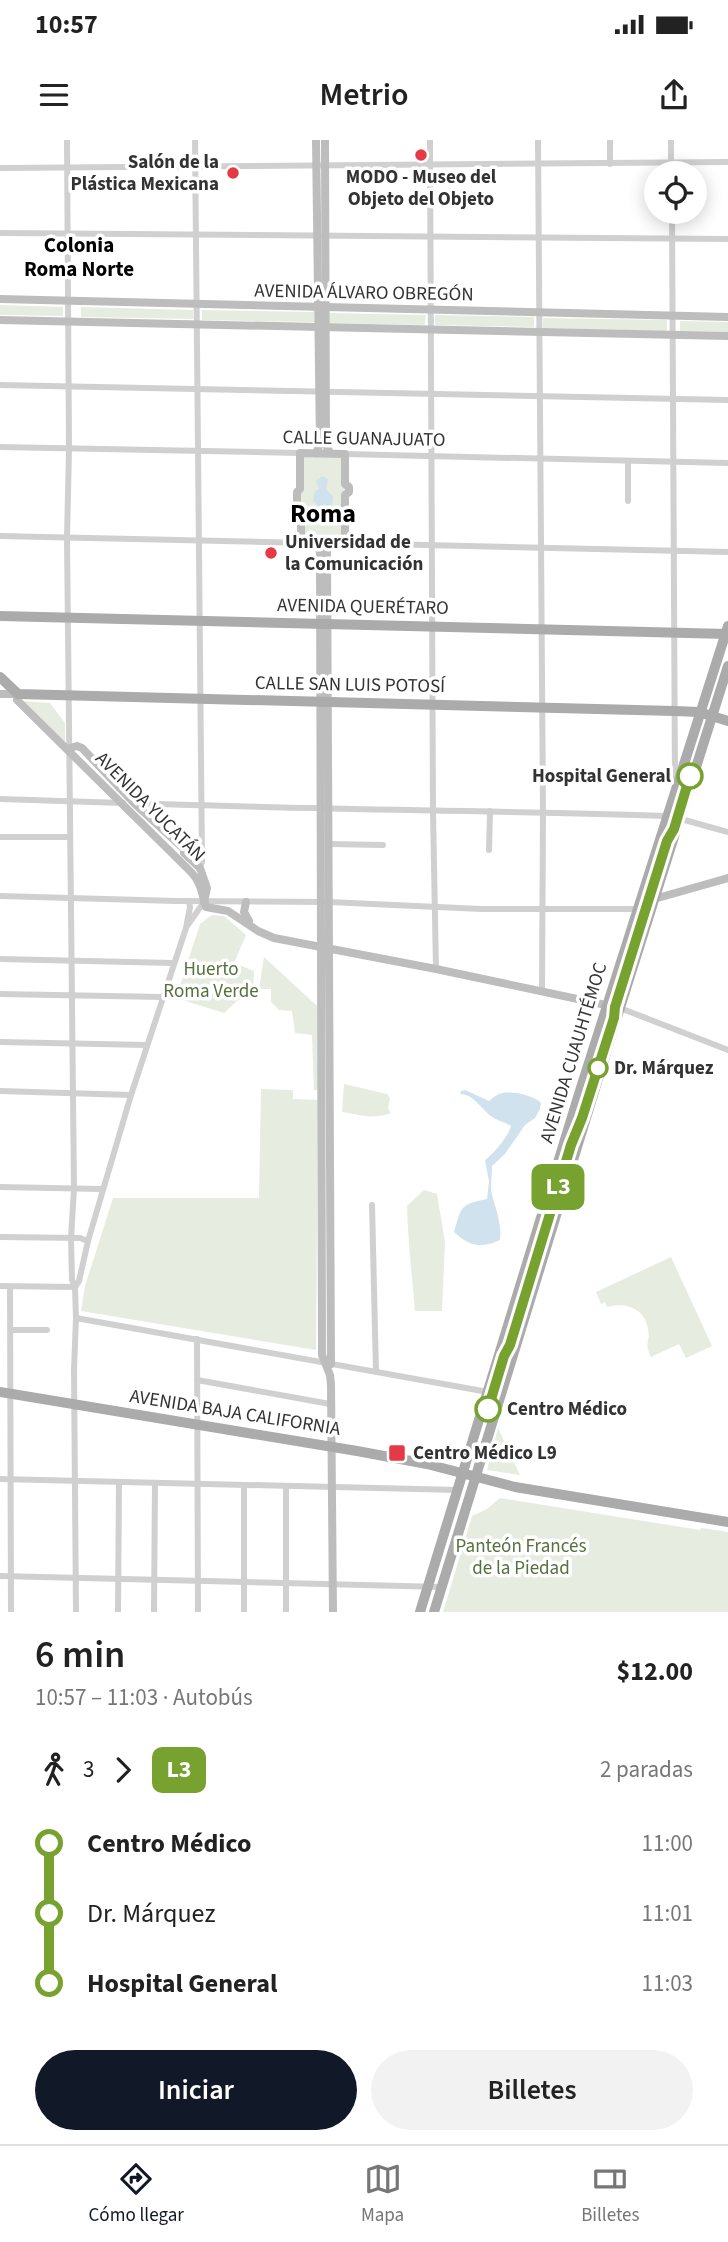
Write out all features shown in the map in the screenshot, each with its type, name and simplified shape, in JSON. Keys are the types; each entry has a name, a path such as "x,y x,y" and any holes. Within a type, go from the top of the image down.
{"main road":[{"name":"AVENIDA QUERÉTARO","path":"0,616 727,631"},
{"name":"AVENIDA CUAUHTÉMOC","path":"420,1612 637,909 727,631"},
{"name":"AVENIDA CUAUHTÉMOC","path":"434,1612 728,666"},
{"name":"AVENIDA YUCATÁN","path":"0,677 18,694"},
{"name":"CALLE SAN LUIS POTOSÍ","path":"18,694 675,710 699,712 728,721"},
{"name":"AVENIDA BAJA CALIFORNIA","path":"5,1393 427,1464 515,1487 728,1521"}],"street":[{"path":"67,140 67,538 74,1093 71,1238 76,1318 76,1612"},
{"path":"195,140 202,862 197,872"},
{"path":"316,140 320,166 323,391 326,444 330,453"},
{"path":"320,166 325,140"},
{"path":"430,140 436,969"},
{"path":"538,140 542,991"},
{"path":"610,140 610,164"},
{"path":"671,140 671,161"},
{"path":"707,162 728,162"},
{"path":"0,168 644,163"},
{"path":"672,224 676,786"},
{"path":"0,233 728,239"},
{"name":"AVENIDA ÁLVARO OBREGÓN","path":"0,299 728,317"},
{"name":"AVENIDA ÁLVARO OBREGÓN","path":"0,320 728,336"},
{"path":"0,385 728,400"},
{"path":"316,453 320,444 323,391"},
{"name":"CALLE GUANAJUATO","path":"0,447 728,463"},
{"path":"300,453 300,489 297,492 298,505 301,507 301,537 306,543"},
{"path":"333,1612 331,1385 329,1364 322,1355 327,1140 324,624 327,551 345,535 345,495 349,492 349,487 345,484 345,454"},
{"path":"628,461 628,501"},
{"path":"0,536 728,552"},
{"path":"317,543 320,552 324,624"},
{"name":"CALLE SAN LUIS POTOSÍ","path":"0,694 18,694"},
{"name":"AVENIDA YUCATÁN","path":"18,694 18,700 121,803 197,872"},
{"name":"AVENIDA YUCATÁN","path":"70,750 77,746 82,748 134,803 156,821 197,872 204,902"},
{"path":"0,799 667,816"},
{"path":"325,809 329,844 325,902"},
{"path":"489,849 490,811"},
{"path":"681,819 728,832"},
{"path":"0,837 71,838"},
{"path":"329,844 383,845"},
{"path":"0,896 204,902 325,902 434,907 637,909 654,899 728,878"},
{"path":"75,1287 79,1281 102,1189 131,1095 186,928 190,907 188,901"},
{"path":"204,902 206,907 228,911 274,938 620,1008 728,1050"},
{"path":"186,928 204,902"},
{"path":"246,902 244,912 253,927"},
{"path":"0,960 173,963"},
{"path":"0,994 163,997"},
{"path":"0,1042 148,1045"},
{"path":"0,1091 131,1095"},
{"path":"0,1187 102,1189"},
{"path":"372,1205 376,1372"},
{"path":"0,1237 80,1238 88,1241"},
{"path":"0,1286 75,1287"},
{"path":"10,1287 11,1330 5,1393 10,1479 11,1612"},
{"path":"76,1318 488,1392"},
{"path":"11,1330 47,1330"},
{"path":"197,1339 198,1612"},
{"path":"197,1380 330,1404"},
{"path":"0,1479 458,1490"},
{"path":"118,1612 119,1482"},
{"path":"154,1612 155,1483"},
{"path":"244,1485 244,1612"},
{"path":"286,1486 286,1612"},
{"path":"0,1576 443,1587"}],"green space":[{"path":"0,305 63,307 63,316 0,315"},
{"path":"81,307 193,310 193,319 81,317"},
{"path":"202,310 314,312 314,322 202,320"},
{"path":"329,313 426,315 425,325 328,323"},
{"path":"435,315 534,317 534,327 435,325"},
{"path":"543,318 667,320 667,331 543,328"},
{"path":"680,321 728,322 728,332 680,331"},
{"path":"300,453 345,454 344,538 306,543 301,537"},
{"path":"22,701 50,703 65,723 65,744"},
{"name":"Huerto Roma Verde","path":"212,915 224,916 246,935 234,963 254,971 253,987 247,987 243,1000 238,1000 224,1013 176,998 200,924"},
{"path":"264,957 317,1006 318,1090 314,1090 312,1035 295,1033 292,1011 279,1010 271,1002 271,989 259,989"},
{"path":"344,1084 387,1094 390,1098 388,1109 391,1113 372,1117 342,1112"},
{"path":"261,1089 293,1090 293,1099 318,1100 316,1350 81,1311 85,1286 113,1198 259,1198"},
{"path":"424,1190 437,1194 445,1242 442,1311 415,1311 407,1206"},
{"path":"671,1257 712,1346 686,1358 679,1344 651,1357 647,1344 648,1329 643,1316 627,1306 607,1307 605,1302 601,1304 596,1292"},
{"path":"498,1428 520,1475 487,1470"},
{"name":"Panteón Francés de la Piedad","path":"500,1498 700,1530 702,1528 728,1532 728,1612 443,1612 472,1516 487,1509"}],"water":[{"path":"322,476 328,479 326,489 333,497 332,504 326,508 328,517 321,519 317,515 319,507 313,501 315,491 319,489 316,481"},
{"path":"465,1090 489,1101 499,1094 515,1093 541,1103 535,1118 525,1125 505,1154 492,1166 491,1192 498,1217 500,1240 487,1245 470,1243 454,1232 466,1205 487,1199 489,1181 485,1160 500,1144 511,1126 493,1118 469,1096 460,1094"}],"bus line":[{"name":"L3","path":"488,1409 614,1018 615,1007 667,841 674,829 690,776"}],"place":[{"name":"MODO - Museo del Objeto del Objeto","path":"421,155"},
{"name":"Salón de la Plástica Mexicana","path":"233,173"},
{"name":"Universidad de la Comunicación","path":"271,553"},
{"name":"Hospital General","path":"690,776"},
{"name":"Dr. Márquez","path":"598,1068"},
{"name":"Centro Médico","path":"488,1409"},
{"name":"Centro Médico L9","path":"397,1453"}],"district":[{"name":"Colonia Roma Norte","path":"79,257"},
{"name":"Roma","path":"323,513"}]}
